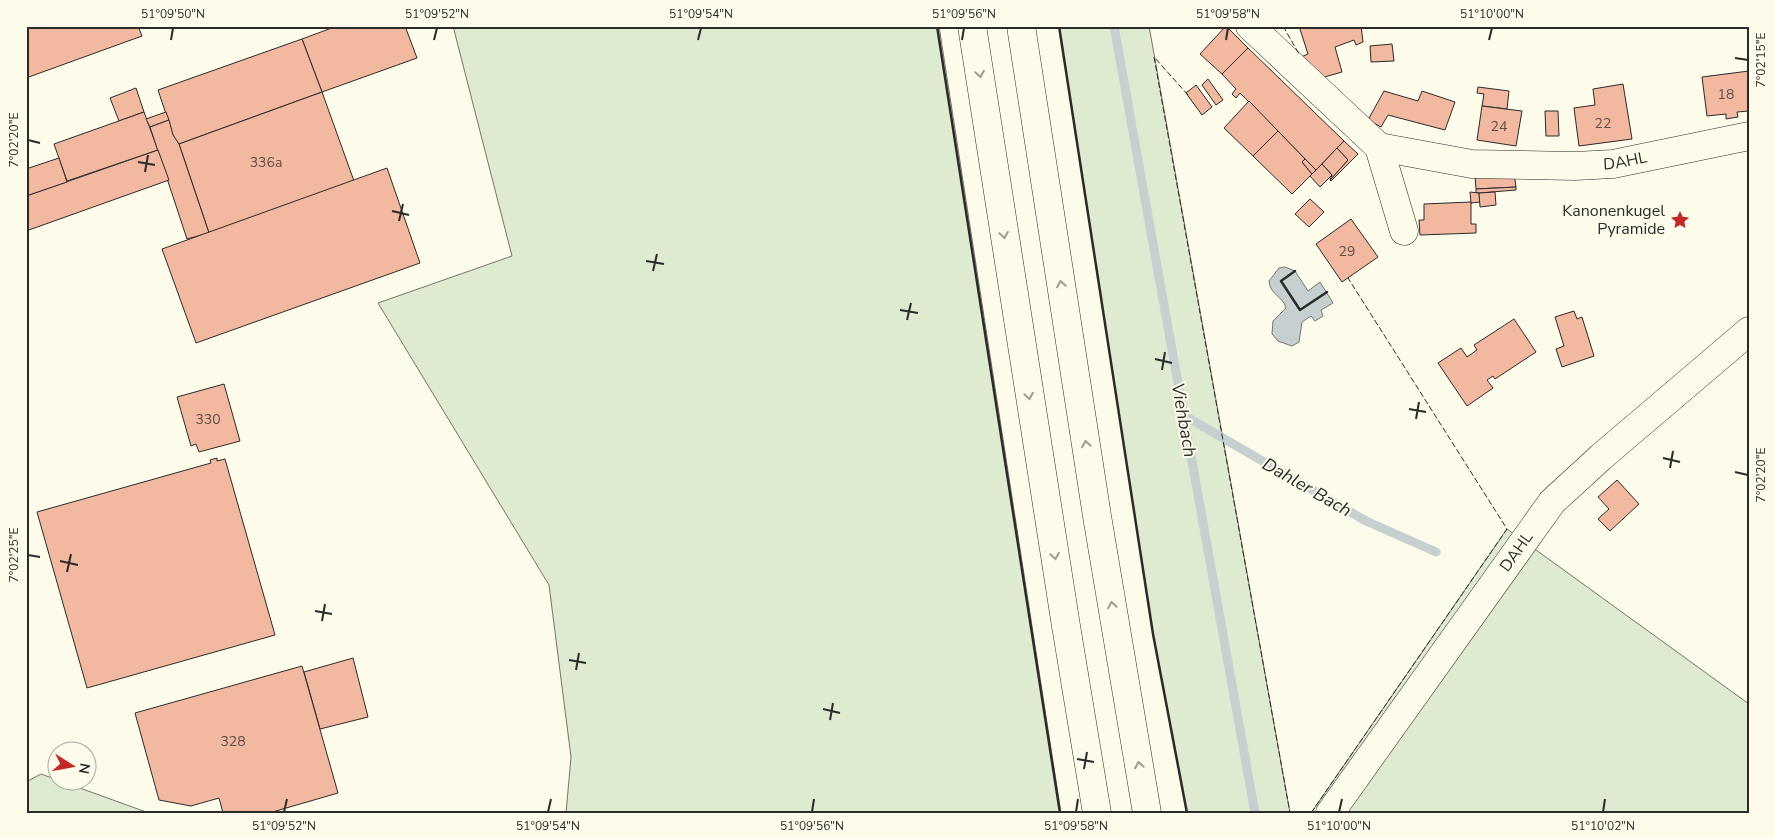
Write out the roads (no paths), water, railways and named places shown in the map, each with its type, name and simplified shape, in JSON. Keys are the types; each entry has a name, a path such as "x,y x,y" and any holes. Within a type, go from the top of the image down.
{"main road":[{"path":"972,26 1097,813"},
{"path":"1022,26 1094,498 1148,813"},
{"path":"1250,26 1380,147 1404,231"},
{"name":"DAHL","path":"1380,147 1472,164 1575,166 1613,164 1749,136"},
{"name":"DAHL","path":"1330,813 1552,502 1749,331"}],"waterway":[{"name":"Viehbach","path":"1114,26 1255,813"},
{"name":"Dahler Bach","path":"1183,415 1366,521 1436,552"}],"place":[{"name":"Kanonenkugel Pyramide","path":"1680,220"}]}
